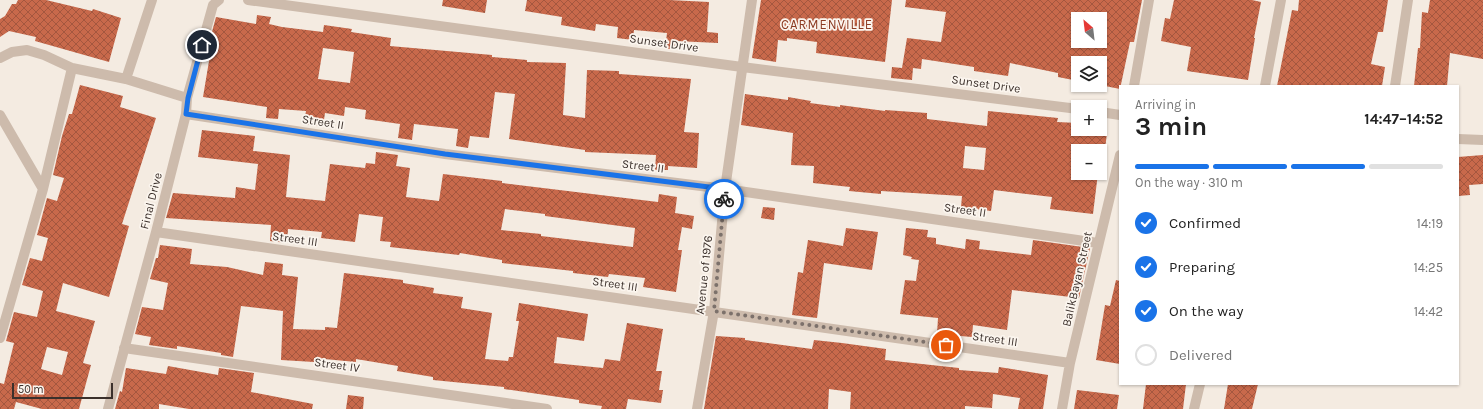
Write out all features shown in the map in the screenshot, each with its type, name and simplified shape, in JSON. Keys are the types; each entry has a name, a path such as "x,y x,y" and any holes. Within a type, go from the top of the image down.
{"street":[{"path":"126,79 152,0"},
{"name":"Final Drive","path":"108,409 156,232 186,114 188,98 213,5 219,0"},
{"name":"Sunset Drive","path":"248,0 281,2 742,67 1071,108"},
{"name":"Avenue of 1976","path":"697,409 714,311 725,189 752,0"},
{"path":"1134,85 1149,0"},
{"path":"1265,85 1281,0"},
{"path":"1395,85 1408,0"},
{"path":"0,58 12,52 27,50 44,55 72,68 126,79 188,98"},
{"path":"0,338 43,189 72,68"},
{"path":"1107,113 1119,115"},
{"name":"Street II","path":"186,114 445,154 725,189 1098,243"},
{"path":"0,115 43,189"},
{"path":"1459,139 1483,140"},
{"name":"BalikBayan Street","path":"1062,409 1070,363 1119,159"},
{"name":"Street III","path":"156,232 1070,363"},
{"name":"Street IV","path":"124,348 547,409"},
{"path":"1194,409 1200,385"}],"building":[{"path":"18,0 46,0 92,11 93,9 121,18 109,62 35,41 36,37 9,31 0,37 0,19 5,16 12,4 16,4"},
{"path":"443,0 487,0 485,13 442,6"},
{"path":"527,0 669,0 709,2 707,32 718,33 718,43 676,41 676,49 665,49 667,33 634,30 633,40 617,38 618,27 596,24 595,31 561,25 562,17 525,11"},
{"path":"761,0 892,0 885,62 816,53 817,42 787,38 787,41 778,40 776,62 752,58"},
{"path":"906,0 1142,0 1134,42 1130,42 1119,89 1107,86 1107,56 1071,56 1071,80 1058,77 1058,73 1010,63 1008,76 974,71 974,67 922,59 921,69 913,68 912,80 891,78 892,67 902,68 907,38 941,42 946,12 905,7"},
{"path":"1174,0 1252,0 1261,2 1248,80 1187,71 1191,47 1161,41 1165,18 1170,19"},
{"path":"1299,0 1388,0 1383,32 1378,32 1371,64 1385,67 1382,85 1277,85 1292,10 1298,11"},
{"path":"1430,0 1483,0 1483,59 1450,53 1447,85 1414,85 1418,48 1420,48 1422,12 1428,13"},
{"path":"257,15 271,17 269,24 282,27 323,32 324,25 352,29 351,32 391,38 390,46 492,55 492,57 527,60 527,62 566,63 563,115 585,118 587,70 619,71 619,74 691,79 684,132 699,133 697,168 668,166 668,170 655,170 656,155 585,152 585,150 509,139 515,94 495,92 489,138 470,136 468,148 456,146 458,129 414,124 412,140 398,138 400,124 365,119 366,110 345,107 344,116 325,113 323,126 304,124 306,111 279,109 278,119 266,118 267,107 203,97 210,55 206,54 216,17 256,24","holes":["323,48 354,52 350,83 318,79"]},
{"path":"80,85 123,96 120,107 156,118 122,224 129,226 109,297 63,283 56,311 95,321 83,363 91,365 79,409 42,409 16,402 14,409 0,409 0,383 4,384 14,343 6,341 14,312 37,317 43,291 22,285 30,258 42,261 48,238 37,235 47,198 57,201 64,178 53,175 62,136 69,114 72,114","holes":["47,347 68,352 62,375 41,369"]},
{"path":"745,94 788,100 788,97 811,101 810,103 840,107 840,105 885,111 927,113 927,119 987,126 988,111 1058,118 1057,122 1071,123 1071,136 1107,136 1106,144 1071,144 1071,180 1097,180 1093,214 1050,209 1052,197 994,190 991,211 961,207 962,196 881,191 881,194 849,191 850,187 813,183 814,166 791,165 793,133 741,125","holes":["965,146 986,148 984,170 963,168"]},
{"path":"202,130 255,136 253,151 290,155 286,197 325,201 330,164 365,168 366,163 375,164 376,152 398,155 396,166 410,168 406,197 439,201 443,174 502,181 502,183 658,202 659,194 677,197 675,213 694,216 692,229 682,227 678,250 682,250 676,292 643,287 645,278 609,274 608,277 573,273 573,271 502,263 502,260 460,253 459,255 390,247 391,242 380,241 383,217 359,214 355,242 321,238 322,232 288,229 287,243 270,241 271,225 166,218 173,193 235,198 236,187 255,190 258,164 198,157","holes":["505,209 545,214 545,216 635,228 633,247 501,230"]},
{"path":"1483,155 1483,184 1469,185 1470,195 1459,196 1459,157"},
{"path":"763,207 775,208 774,220 761,218"},
{"path":"846,228 878,232 872,270 824,263 817,318 792,315 798,272 803,273 808,240 843,246"},
{"path":"906,228 928,230 927,237 936,238 936,244 965,249 966,239 980,241 979,249 1031,255 1033,240 1090,248 1079,298 1012,290 1007,330 973,325 972,337 937,334 938,318 900,314 905,280 916,281 919,260 911,259 912,257 903,255"},
{"path":"160,245 192,249 190,264 227,267 263,275 265,262 283,264 282,275 298,277 293,329 325,330 325,327 337,328 344,273 403,280 403,283 434,288 433,293 463,297 461,308 492,313 485,359 508,361 509,357 513,357 519,321 516,321 519,303 588,314 584,341 557,337 554,363 603,368 605,359 620,361 627,323 663,329 656,371 662,371 659,390 663,390 661,403 628,399 626,409 601,409 602,406 579,403 579,400 504,389 504,387 433,380 433,377 397,371 398,366 356,359 356,362 314,358 314,362 281,360 283,311 241,306 233,357 221,355 221,353 177,346 177,349 149,345 151,337 135,334 142,307 163,310 168,283 150,279 156,258 158,258"},
{"path":"1116,280 1119,281 1119,364 1096,360 1105,305 1110,306"},
{"path":"716,336 745,338 745,340 812,349 814,340 842,343 886,349 885,360 959,368 959,370 998,373 999,367 1048,375 1043,409 1018,409 1020,398 993,394 992,408 965,406 965,409 850,409 851,392 829,389 828,409 704,409"},
{"path":"168,366 218,375 219,368 254,373 251,392 313,404 312,409 189,409 159,404 159,409 115,409 120,391 122,392 126,368 166,374"},
{"path":"1146,385 1186,385 1183,409 1143,409"},
{"path":"1228,385 1258,385 1252,409 1224,409"},
{"path":"1077,390 1119,395 1117,409 1074,409"},
{"path":"348,395 364,397 363,409 346,409"}],"way so far":[{"path":"724,199 714,311 946,345"}],"district":[{"name":"CARMENVILLE","path":"827,24"}],"route":[{"path":"202,45 188,98 186,114 445,154 725,189 724,199"}]}
